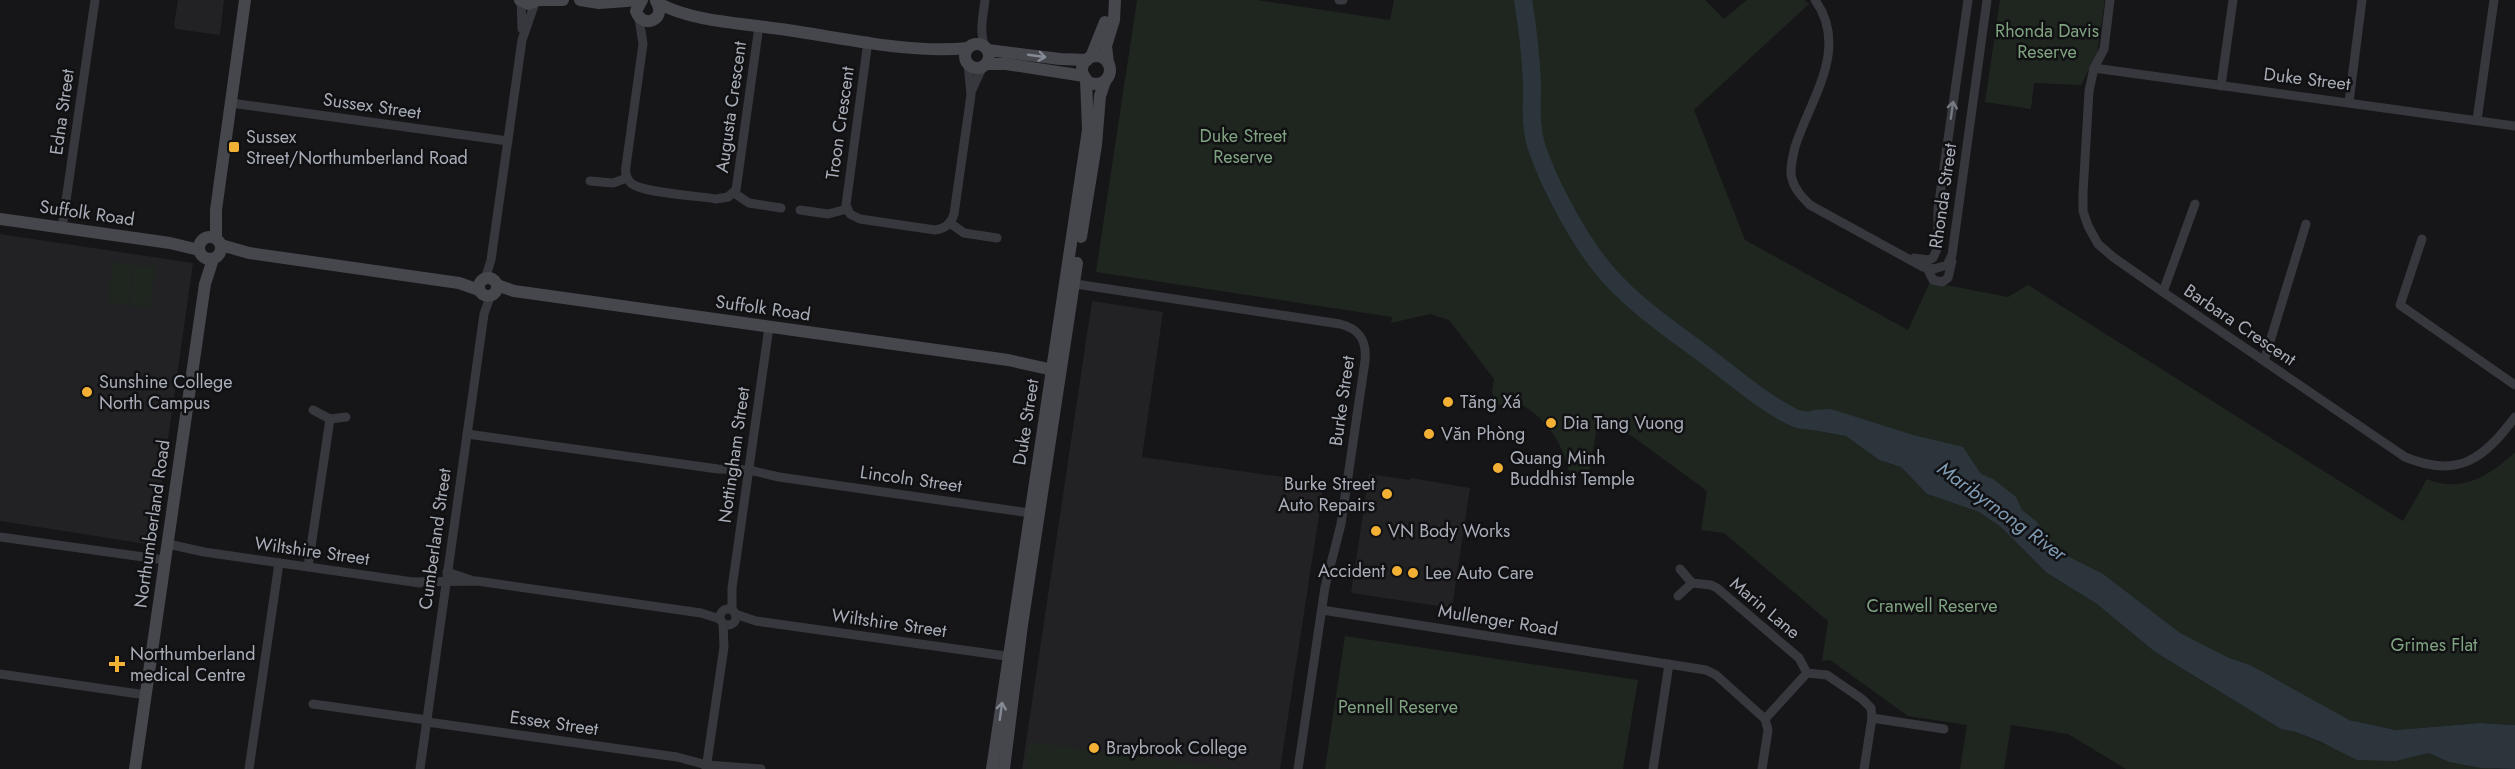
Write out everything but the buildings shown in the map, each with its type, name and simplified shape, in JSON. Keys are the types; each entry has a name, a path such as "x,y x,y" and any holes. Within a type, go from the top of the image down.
{"street":[{"name":"Edna Street","path":"62,228 95,0"},
{"name":"Northumberland Road","path":"135,769 245,0"},
{"path":"520,1 528,4 537,1 563,0"},
{"path":"580,0 598,3 638,16 646,22 709,18"},
{"path":"598,3 642,0"},
{"path":"642,0 637,7 643,44"},
{"path":"970,95 989,57 982,36 985,0"},
{"path":"968,54 975,68 984,65 1006,64 1085,78 1094,84 1105,81 1110,71 1106,46 1114,20 1113,0"},
{"path":"1085,78 1083,67 1089,59 1113,0"},
{"path":"1815,0 1828,26 1830,43 1828,66 1798,138 1791,177 1798,194 1810,205 1900,254"},
{"name":"Rhonda Street","path":"1900,254 1929,260 1933,258 1938,248 1938,209 1968,0"},
{"name":"Rhonda Street","path":"1900,254 1927,268 1943,268 1953,255 1987,0"},
{"name":"Barbara Crescent","path":"2110,0 2104,49 2094,68 2090,91 2083,193 2083,211 2098,244 2163,292 2405,458 2439,467 2473,460 2487,451 2515,417"},
{"path":"2221,86 2233,0"},
{"path":"2349,102 2362,0"},
{"path":"2477,120 2494,0"},
{"name":"Cumberland Street","path":"420,769 522,40 520,1"},
{"name":"Cumberland Street","path":"522,40 537,1"},
{"path":"656,1 674,10 709,18 968,54"},
{"path":"590,181 613,183 627,178 626,166 643,44 660,11 656,1"},
{"path":"800,210 828,214 847,209 850,214 860,219 935,230 950,223 954,214 970,95 968,54 982,22"},
{"name":"Augusta Crescent","path":"627,178 639,188 665,192 716,199 728,197 734,193 759,26"},
{"name":"Troon Crescent","path":"847,209 846,193 868,41"},
{"path":"968,54 978,44 986,48 1060,59 1100,57 1108,63"},
{"name":"Duke Street","path":"2094,68 2515,126"},
{"name":"Duke Street","path":"1070,283 1088,130 1085,78"},
{"name":"Duke Street","path":"992,769 1014,657 1056,367 1097,136 1100,96 1105,81"},
{"name":"Sussex Street","path":"231,103 508,141"},
{"name":"Augusta Crescent","path":"734,193 749,203 781,208"},
{"path":"2163,292 2195,204"},
{"name":"Suffolk Road","path":"0,219 1056,367"},
{"path":"950,223 964,233 997,238"},
{"path":"2264,361 2306,224"},
{"path":"2422,239 2400,305 2515,385"},
{"name":"Burke Street","path":"1070,283 1340,324 1353,328 1365,345 1365,361 1341,524 1322,610 1298,769"},
{"name":"Nottingham Street","path":"707,764 769,327"},
{"path":"313,410 330,419 346,417"},
{"path":"308,567 330,419"},
{"name":"Lincoln Street","path":"467,434 1035,513"},
{"name":"Wiltshire Street","path":"0,537 166,552 204,552 415,582 477,581 1014,657"},
{"path":"249,769 279,563"},
{"path":"1678,596 1692,583 1680,569"},
{"name":"Marin Lane","path":"1692,583 1717,588 1799,658 1807,673"},
{"name":"Mullenger Road","path":"1322,610 1699,668 1716,675 1766,719"},
{"name":"Duke Street","path":"1004,769 1014,657"},
{"path":"1653,769 1669,664"},
{"path":"1762,769 1767,740 1766,719 1807,673 1827,675 1868,704 1872,718 1864,769"},
{"path":"0,675 146,695"},
{"name":"Essex Street","path":"313,704 677,757 707,764 761,769"},
{"path":"1872,718 1944,729"}],"shaded area":[{"path":"178,0 224,0 220,35 176,29 174,24"},
{"name":"Sunshine College North Campus","path":"0,234 193,263 153,545 0,521"},
{"path":"1092,301 1163,312 1142,457 1324,483 1280,769 1022,769"},
{"path":"1369,474 1410,480 1411,478 1470,488 1452,608 1351,593"}],"green space":[{"path":"1137,0 1257,0 1390,20 1394,0 1705,0 1724,19 1747,0 1804,0 1809,4 1694,110 1745,240 1908,330 1930,282 2008,297 2028,285 2403,521 2427,479 2452,484 2475,480 2496,468 2515,452 2515,725 2480,723 2396,730 2349,720 2217,666 1875,431 1806,429 1846,436 1879,460 1901,467 1927,494 1979,512 2002,528 2047,573 2097,604 2155,652 2281,729 2296,732 2357,760 2428,753 2449,762 2498,769 2126,769 2068,734 2011,725 2004,769 1960,769 1967,725 1908,716 1830,660 1822,661 1828,621 1724,533 1701,530 1707,491 1632,436 1598,421 1589,474 1569,471 1561,448 1549,428 1541,420 1512,399 1508,406 1497,405 1492,392 1494,379 1449,320 1430,314 1391,323 1392,317 1096,272"},
{"name":"Rhonda Davis Reserve","path":"2000,0 2105,0 2097,53 2081,85 2034,83 2031,109 1985,102"},
{"path":"113,262 134,265 128,305 108,302"},
{"path":"135,265 155,268 150,308 129,305"},
{"name":"Pennell Reserve","path":"1345,636 1638,680 1623,769 1325,769"},
{"path":"1029,742 1235,769 1025,769"}],"water":[{"path":"1831,409 1913,435 1963,447 1981,474 1993,479 2016,497 2022,510 2037,522 2048,538 2067,556 2103,574 2180,633 2229,658 2250,665 2349,720 2396,730 2480,723 2515,725 2515,769 2481,768 2449,762 2428,753 2396,761 2357,760 2321,742 2281,729 2155,652 2097,604 2047,573 2002,528 1979,512 1927,494 1901,467 1879,460 1846,436 1806,429 1795,418 1813,410"}],"waterway":[{"name":"Maribyrnong River","path":"1523,0 1530,54 1534,138 1554,189 1571,221 1597,261 1638,304 1754,393 1796,418 1819,421"}],"place":[{"name":"Sussex Street/Northumberland Road","path":"234,147"},
{"name":"Sunshine College North Campus","path":"87,392"},
{"name":"Tăng Xá","path":"1448,402"},
{"name":"Dia Tang Vuong","path":"1551,423"},
{"name":"Văn Phòng","path":"1429,434"},
{"name":"Quang Minh Buddhist Temple","path":"1498,468"},
{"name":"Burke Street Auto Repairs","path":"1387,494"},
{"name":"VN Body Works","path":"1376,531"},
{"name":"Accident","path":"1397,571"},
{"name":"Lee Auto Care","path":"1413,573"},
{"name":"Northumberland medical Centre","path":"117,664"},
{"name":"Braybrook College","path":"1094,748"}],"park label":[{"name":"Duke Street Reserve","path":"1243,146"},
{"name":"Cranwell Reserve","path":"1932,606"},
{"name":"Grimes Flat","path":"2434,645"}]}
